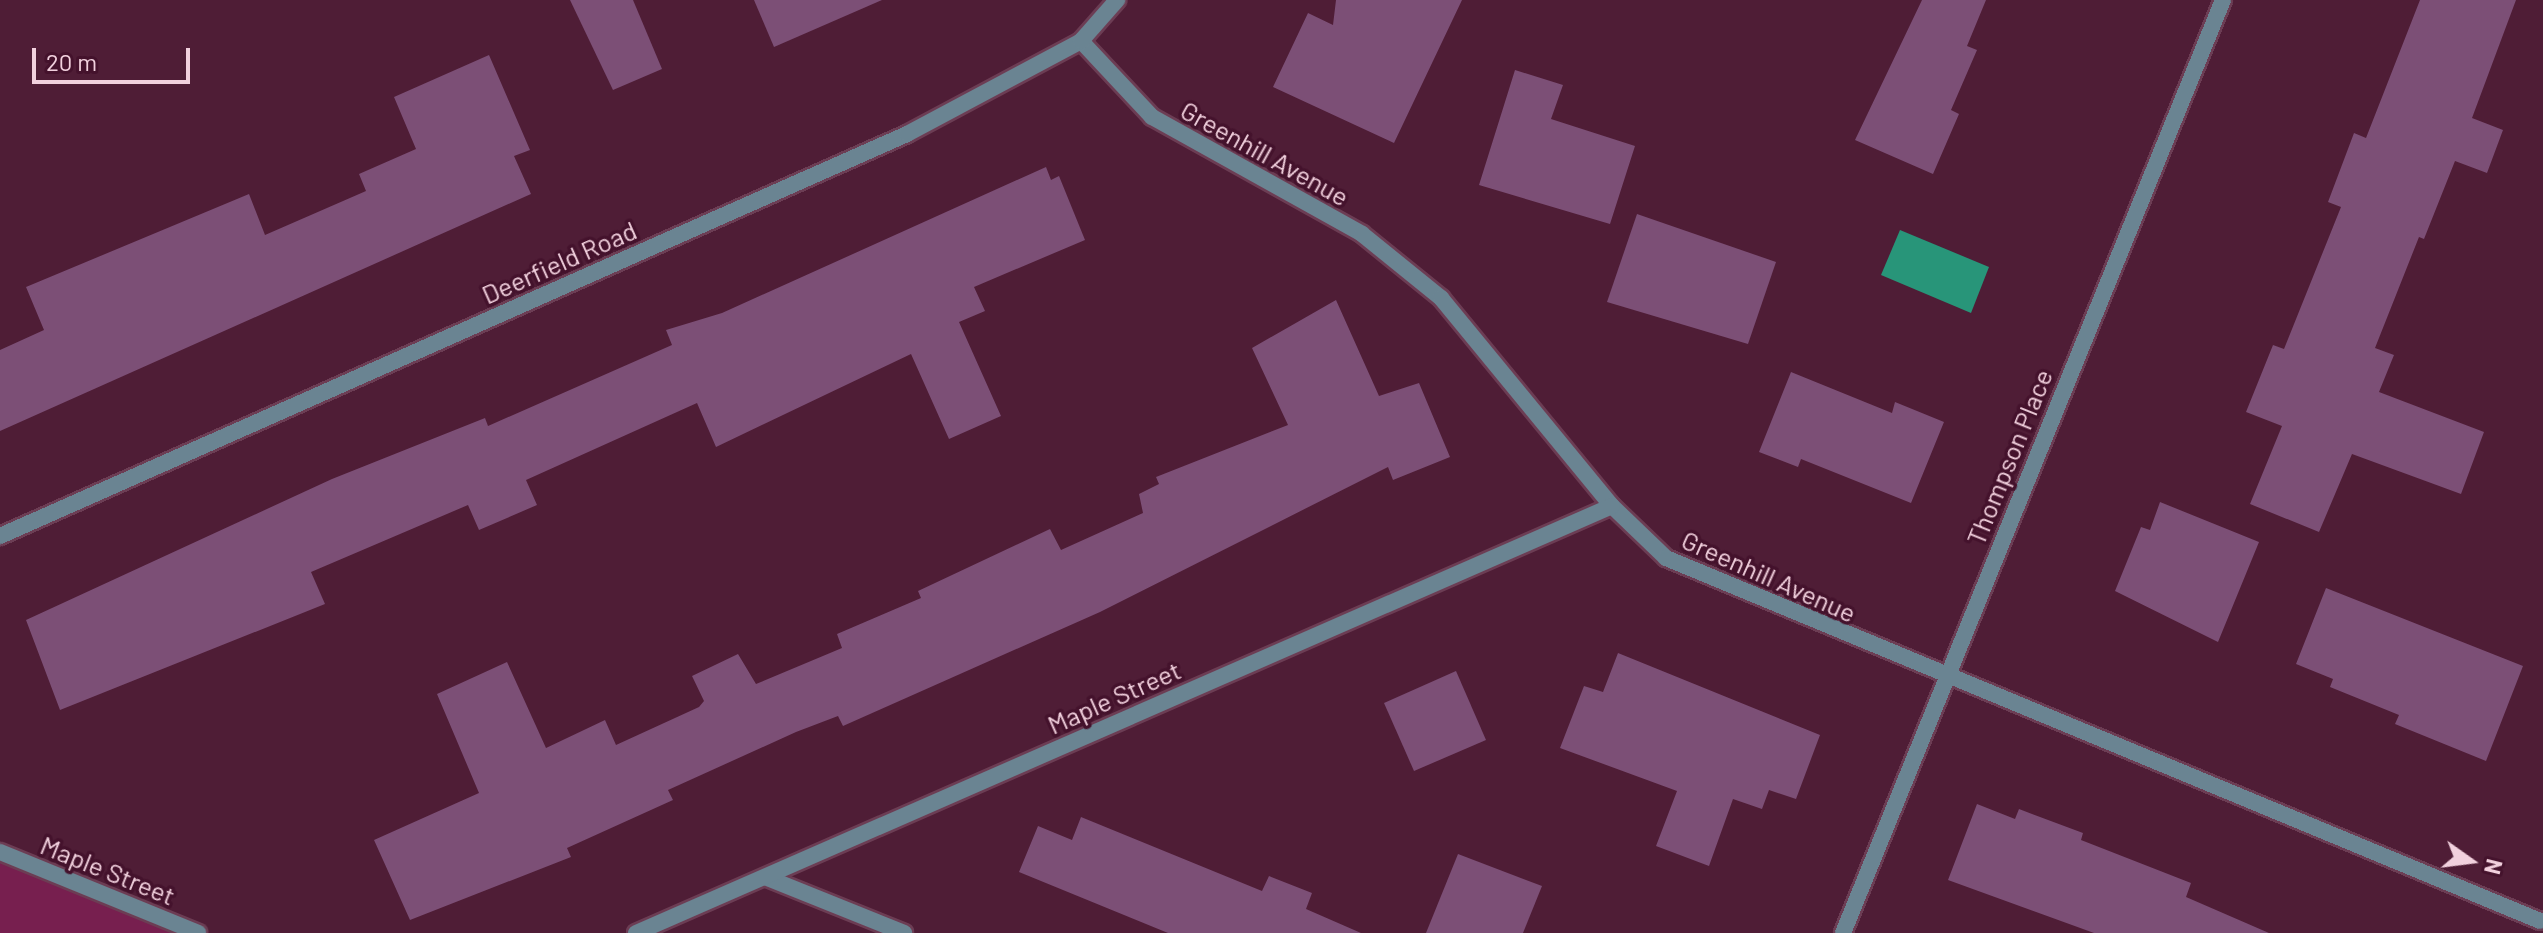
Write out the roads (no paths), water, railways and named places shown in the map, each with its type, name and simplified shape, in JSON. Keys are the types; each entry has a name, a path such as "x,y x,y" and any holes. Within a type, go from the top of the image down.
{"street":[{"name":"Deerfield Road","path":"0,536 907,134 1081,41 1117,0"},
{"name":"Thompson Place","path":"1843,933 2223,0"},
{"name":"Greenhill Avenue","path":"1081,41 1152,117 1362,234 1441,298 1612,506 1666,558 1692,572 2540,921"},
{"name":"Maple Street","path":"636,933 1612,506"},
{"name":"Maple Street","path":"0,852 198,933"},
{"path":"765,877 904,933"}]}
